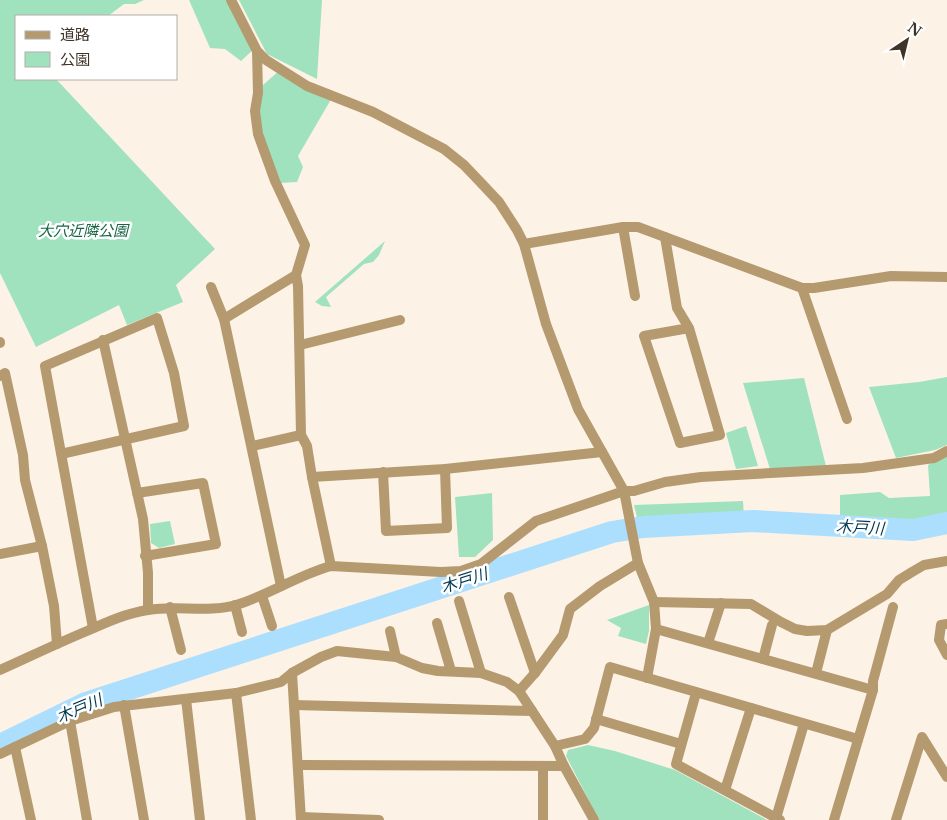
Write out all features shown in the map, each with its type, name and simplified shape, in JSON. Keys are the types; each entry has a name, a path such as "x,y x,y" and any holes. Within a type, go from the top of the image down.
{"street":[{"path":"231,0 257,51 258,93 255,111 258,134 275,180 305,244 296,275 300,345 301,435 307,446 331,566"},
{"path":"257,51 307,86 373,112 444,149 464,165 499,202 524,244 546,324 578,409 624,490 638,563 654,602 656,629 647,678"},
{"path":"524,244 623,227 638,227 802,288 814,288 891,276 947,278"},
{"path":"623,227 636,296"},
{"path":"665,237 677,308 689,328 720,435 680,442 644,336 689,328"},
{"path":"224,319 296,275"},
{"path":"211,287 224,319 281,586"},
{"path":"802,288 847,419"},
{"path":"61,454 184,426 174,373 157,318 45,366 61,454 93,628"},
{"path":"300,345 400,320"},
{"path":"103,340 143,519 148,573 148,610"},
{"path":"0,376 5,373 23,455 25,480 42,546 54,606 57,644"},
{"path":"252,446 301,435"},
{"path":"0,670 117,618 148,610 170,607 210,608 235,605 262,596 314,570 331,566 442,572 461,571 481,564 536,521 624,490 634,491 665,482 700,477 757,472 831,471 863,468 934,458 947,451"},
{"path":"312,477 445,469 602,452"},
{"path":"383,472 386,531 447,528 445,469"},
{"path":"137,493 203,483 216,544 145,556"},
{"path":"0,554 42,546"},
{"path":"654,602 751,604 795,629 807,631 827,630 887,594 899,580 924,565 947,561"},
{"path":"519,691 563,635 570,609 600,586 638,563"},
{"path":"262,596 272,626"},
{"path":"509,597 535,673"},
{"path":"459,601 482,673"},
{"path":"708,644 721,603"},
{"path":"235,605 242,632"},
{"path":"170,607 181,650"},
{"path":"834,820 873,690 873,680 894,607"},
{"path":"437,623 451,671"},
{"path":"947,624 940,624 939,640 947,655"},
{"path":"764,659 772,625"},
{"path":"656,629 873,690"},
{"path":"816,673 827,630"},
{"path":"390,631 396,656"},
{"path":"0,754 70,721 114,707 236,693 280,682 321,657 337,651 396,656 422,668 438,671 482,673 507,682 519,691 555,746 594,820"},
{"path":"555,746 585,739 594,728 610,667 858,739"},
{"path":"292,673 301,819 379,820"},
{"path":"236,693 251,820"},
{"path":"696,693 676,764 778,819 804,724"},
{"path":"186,698 200,820"},
{"path":"124,705 144,820"},
{"path":"294,705 532,711"},
{"path":"725,790 751,708"},
{"path":"596,719 681,744"},
{"path":"70,721 87,820"},
{"path":"896,820 922,737 947,776"},
{"path":"15,747 31,820"},
{"path":"298,766 564,766"},
{"path":"543,767 543,820"}],"green space":[{"name":"大穴近隣公園","path":"0,0 144,0 135,4 124,4 109,15 15,15 15,80 57,80 215,249 176,285 183,302 127,325 119,305 36,347 0,273"},
{"path":"189,0 227,0 255,48 241,61 225,49 210,48"},
{"path":"239,0 322,0 317,79 267,54"},
{"path":"280,70 333,96 298,156 303,167 297,182 280,183 261,133 258,109 263,85"},
{"path":"385,241 379,255 373,262 364,264 326,297 331,307 322,306 315,302"},
{"path":"947,377 947,445 935,450 896,458 869,387"},
{"path":"804,378 826,466 770,469 743,383"},
{"path":"746,426 758,466 736,469 726,433"},
{"path":"947,455 947,515 910,523 840,517 840,495 880,492 889,498 930,496 928,465"},
{"path":"492,493 493,540 475,557 459,557 455,497"},
{"path":"743,501 744,519 638,522 634,505"},
{"path":"170,521 175,544 159,548 151,543 150,524"},
{"path":"649,605 649,631 646,644 618,636 621,628 607,620"},
{"path":"588,745 615,751 675,770 767,820 599,820 566,756 568,750"}],"waterway":[{"name":"木戸川","path":"0,745 86,703 612,532 643,527 753,521 913,530 947,523"}]}
